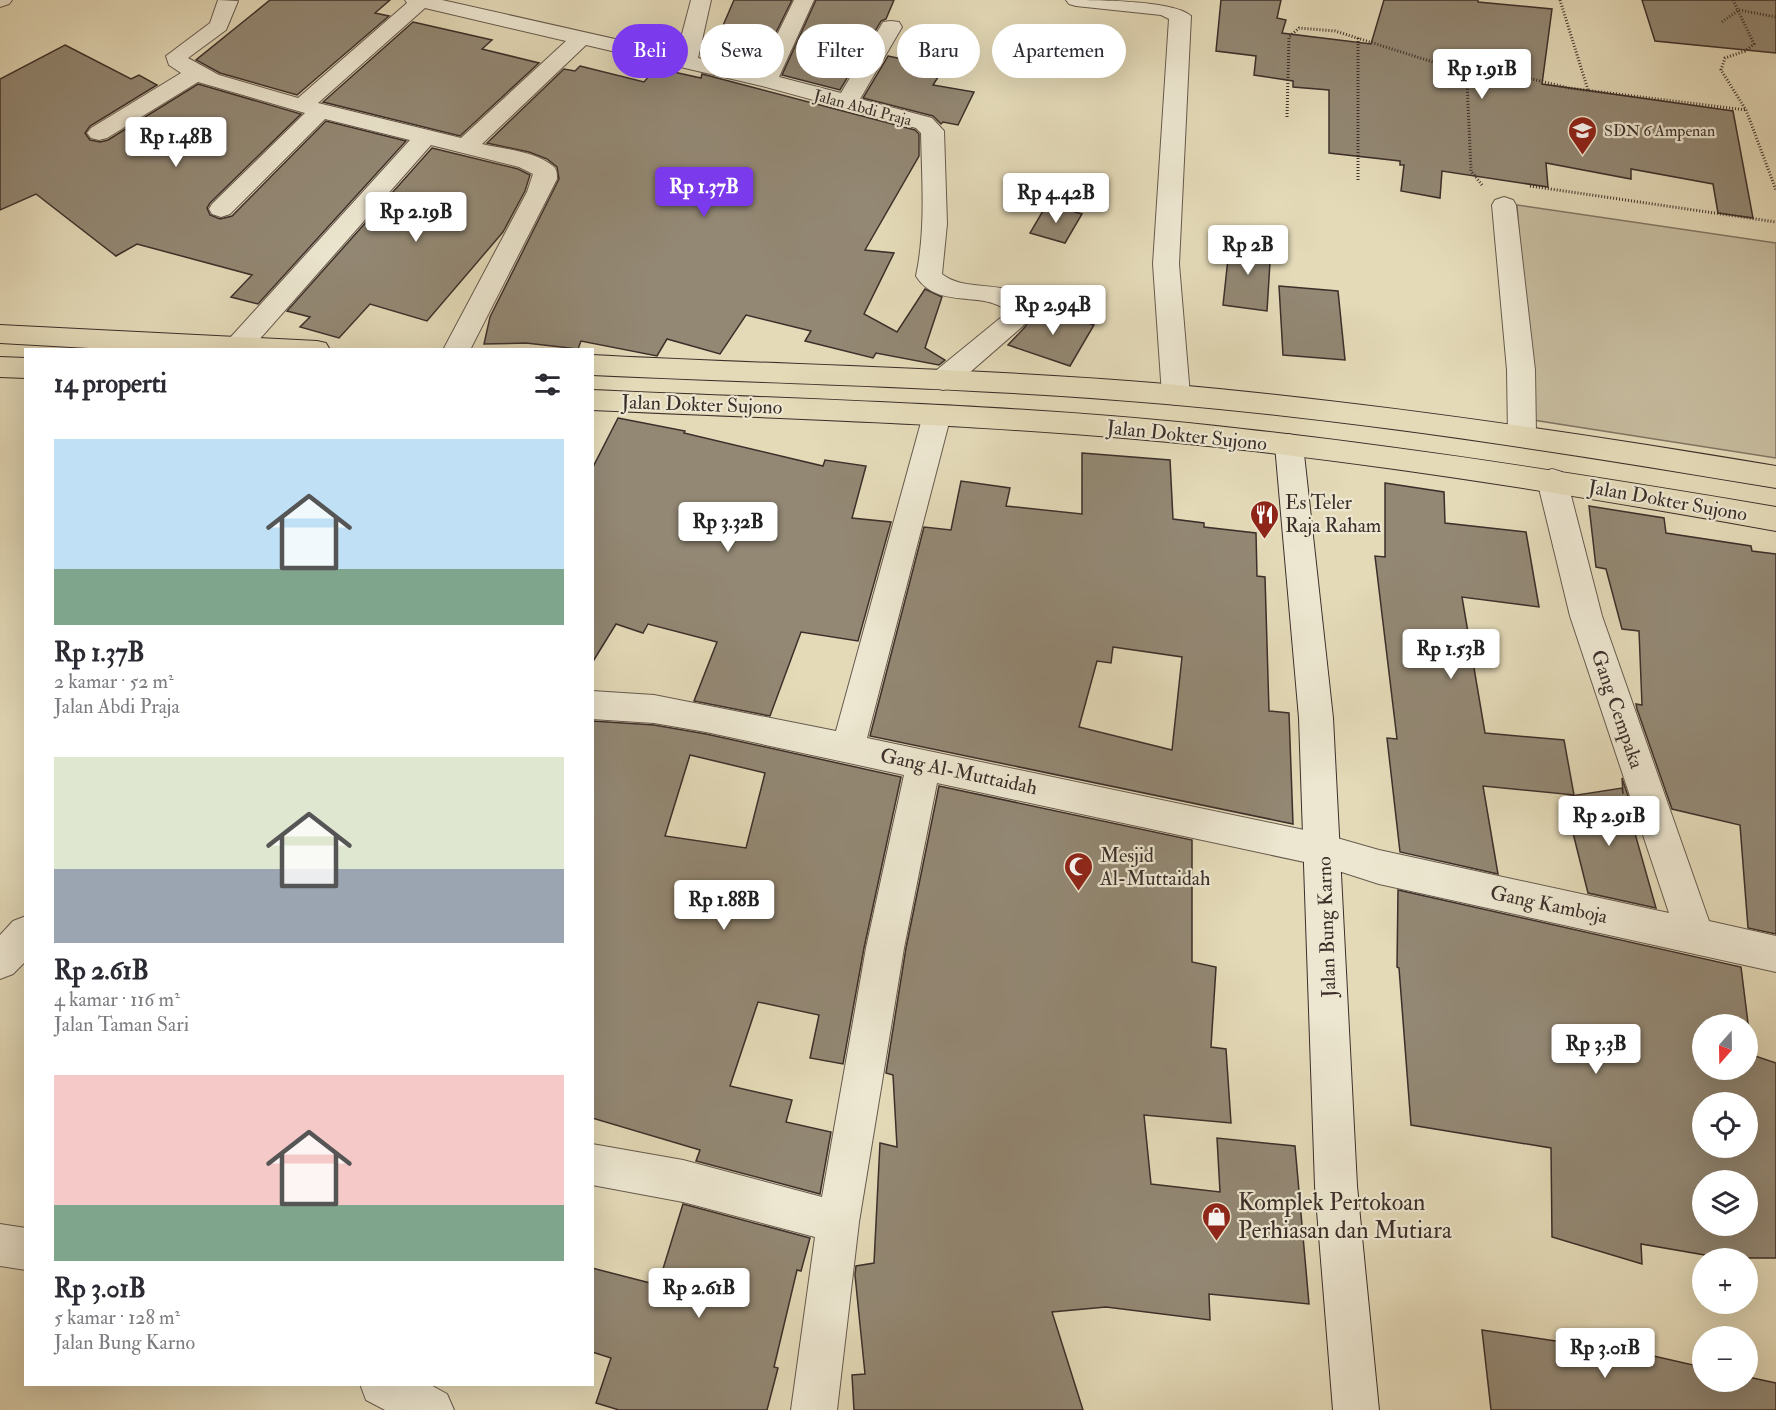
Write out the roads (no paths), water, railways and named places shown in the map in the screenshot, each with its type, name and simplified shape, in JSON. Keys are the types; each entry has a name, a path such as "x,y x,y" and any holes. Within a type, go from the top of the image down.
{"highway":[{"path":"0,334 278,348"},
{"path":"0,367 24,368"},
{"path":"594,367 943,380 1242,400 1522,435 1776,477"},
{"name":"Jalan Dokter Sujono","path":"594,400 937,415 1242,439 1552,480 1776,519"},
{"path":"1242,400 1242,439"},
{"path":"1334,411 1335,450"}],"street":[{"path":"688,54 701,0"},
{"path":"766,80 804,0"},
{"path":"1076,0 1136,3 1166,9 1180,16 1166,264 1176,395"},
{"path":"228,1 219,26 177,56 177,60 197,73 311,108 537,166 544,171 545,179 457,348"},
{"path":"221,209 311,108 418,1"},
{"name":"Jalan Abdi Praja","path":"418,1 612,46"},
{"path":"847,102 891,27"},
{"path":"466,146 580,39"},
{"name":"Jalan Abdi Praja","path":"688,62 766,80 924,123 932,131 933,220 932,265 929,276 933,282 941,285 1005,299 1020,308 1014,320 943,380"},
{"path":"99,133 197,73"},
{"path":"238,346 426,136"},
{"path":"1504,205 1521,370 1522,435"},
{"path":"848,747 937,415"},
{"name":"Jalan Bung Karno","path":"1289,445 1316,718 1336,1186 1356,1410"},
{"name":"Gang Cempaka","path":"1552,480 1586,616 1695,935"},
{"name":"Gang Al-Muttaidah","path":"594,705 654,709 706,718 1323,850"},
{"path":"814,1410 838,1222 885,948 924,764"},
{"name":"Gang Kamboja","path":"1323,850 1379,867 1776,954"},
{"path":"0,961 24,936"},
{"path":"594,1164 683,1180 838,1222"},
{"path":"0,1245 24,1249"},
{"path":"386,1386 431,1410"}],"place":[{"name":"SDN 6 Ampenan","path":"1583,156"},
{"name":"Es Teler Raja Raham","path":"1264,540"},
{"name":"Mesjid Al-Muttaidah","path":"1079,892"},
{"name":"Komplek Pertokoan Perhiasan dan Mutiara","path":"1217,1242"}]}
